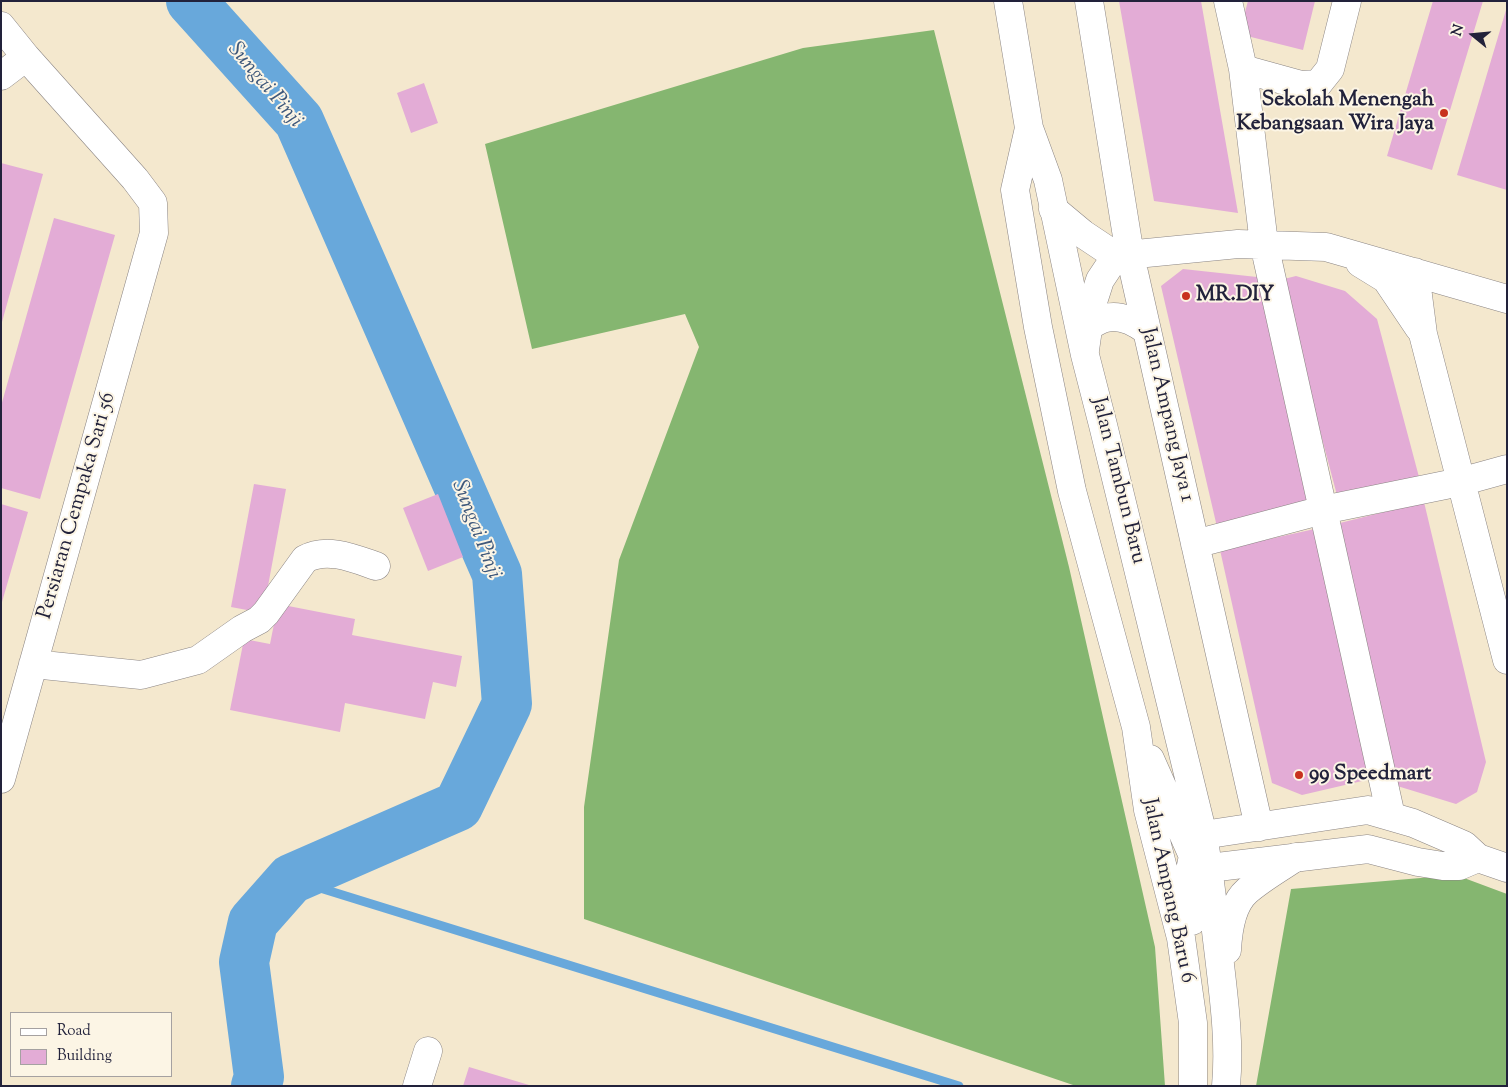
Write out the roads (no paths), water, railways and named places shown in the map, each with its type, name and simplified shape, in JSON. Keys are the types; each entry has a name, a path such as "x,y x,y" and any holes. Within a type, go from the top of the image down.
{"street":[{"name":"Jalan Tambun Baru","path":"1008,1 1029,128 1048,180 1085,355 1106,434 1202,853"},
{"name":"Jalan Ampang Jaya 1","path":"1089,1 1123,256 1146,330 1259,827"},
{"path":"1228,1 1242,69 1264,244 1391,816"},
{"path":"1242,69 1301,85 1318,84 1330,69 1347,1"},
{"name":"Persiaran Cempaka Sari 56","path":"1,26 26,57 135,179 153,204 154,233 1,779"},
{"path":"1,76 26,57"},
{"name":"Jalan Tambun Baru","path":"1029,128 1015,190 1038,327 1072,491 1136,727"},
{"path":"1053,209 1083,234 1123,256 1238,244 1326,247 1507,299"},
{"path":"1326,247 1361,263 1386,279 1423,334"},
{"path":"1085,355 1091,308 1100,280 1123,256"},
{"path":"1415,272 1423,334 1507,660"},
{"path":"1088,327 1105,318 1121,317 1134,322 1146,330"},
{"path":"1195,544 1324,510 1460,482 1507,468"},
{"path":"33,664 141,675 198,660 242,628 259,620 305,558 314,554 343,554 376,566"},
{"path":"1136,727 1202,853"},
{"name":"Jalan Ampang Baru 6","path":"1136,727 1148,810 1181,938 1193,1023 1194,1086"},
{"path":"1194,1086 1206,1048 1196,942 1186,890 1202,853 1259,827 1368,810 1413,823 1464,845 1478,858 1507,868"},
{"path":"1202,853 1296,857 1368,849 1418,862 1443,866 1459,866 1478,858"},
{"name":"Jalan Ampang Baru 6","path":"1202,853 1223,988 1228,1066 1226,1086"},
{"path":"1223,988 1229,929 1234,912 1245,892 1296,857"},
{"path":"417,1086 428,1050"}],"waterway":[{"name":"Sungai Pinji","path":"191,1 299,121 497,574 507,704 458,806 291,879 253,922 244,962 259,1077 256,1086"},
{"path":"291,879 959,1086"}],"place":[{"name":"Sekolah Menengah Kebangsaan Wira Jaya","path":"1444,113"},
{"name":"MR.DIY","path":"1186,296"},
{"name":"99 Speedmart","path":"1299,775"}]}
